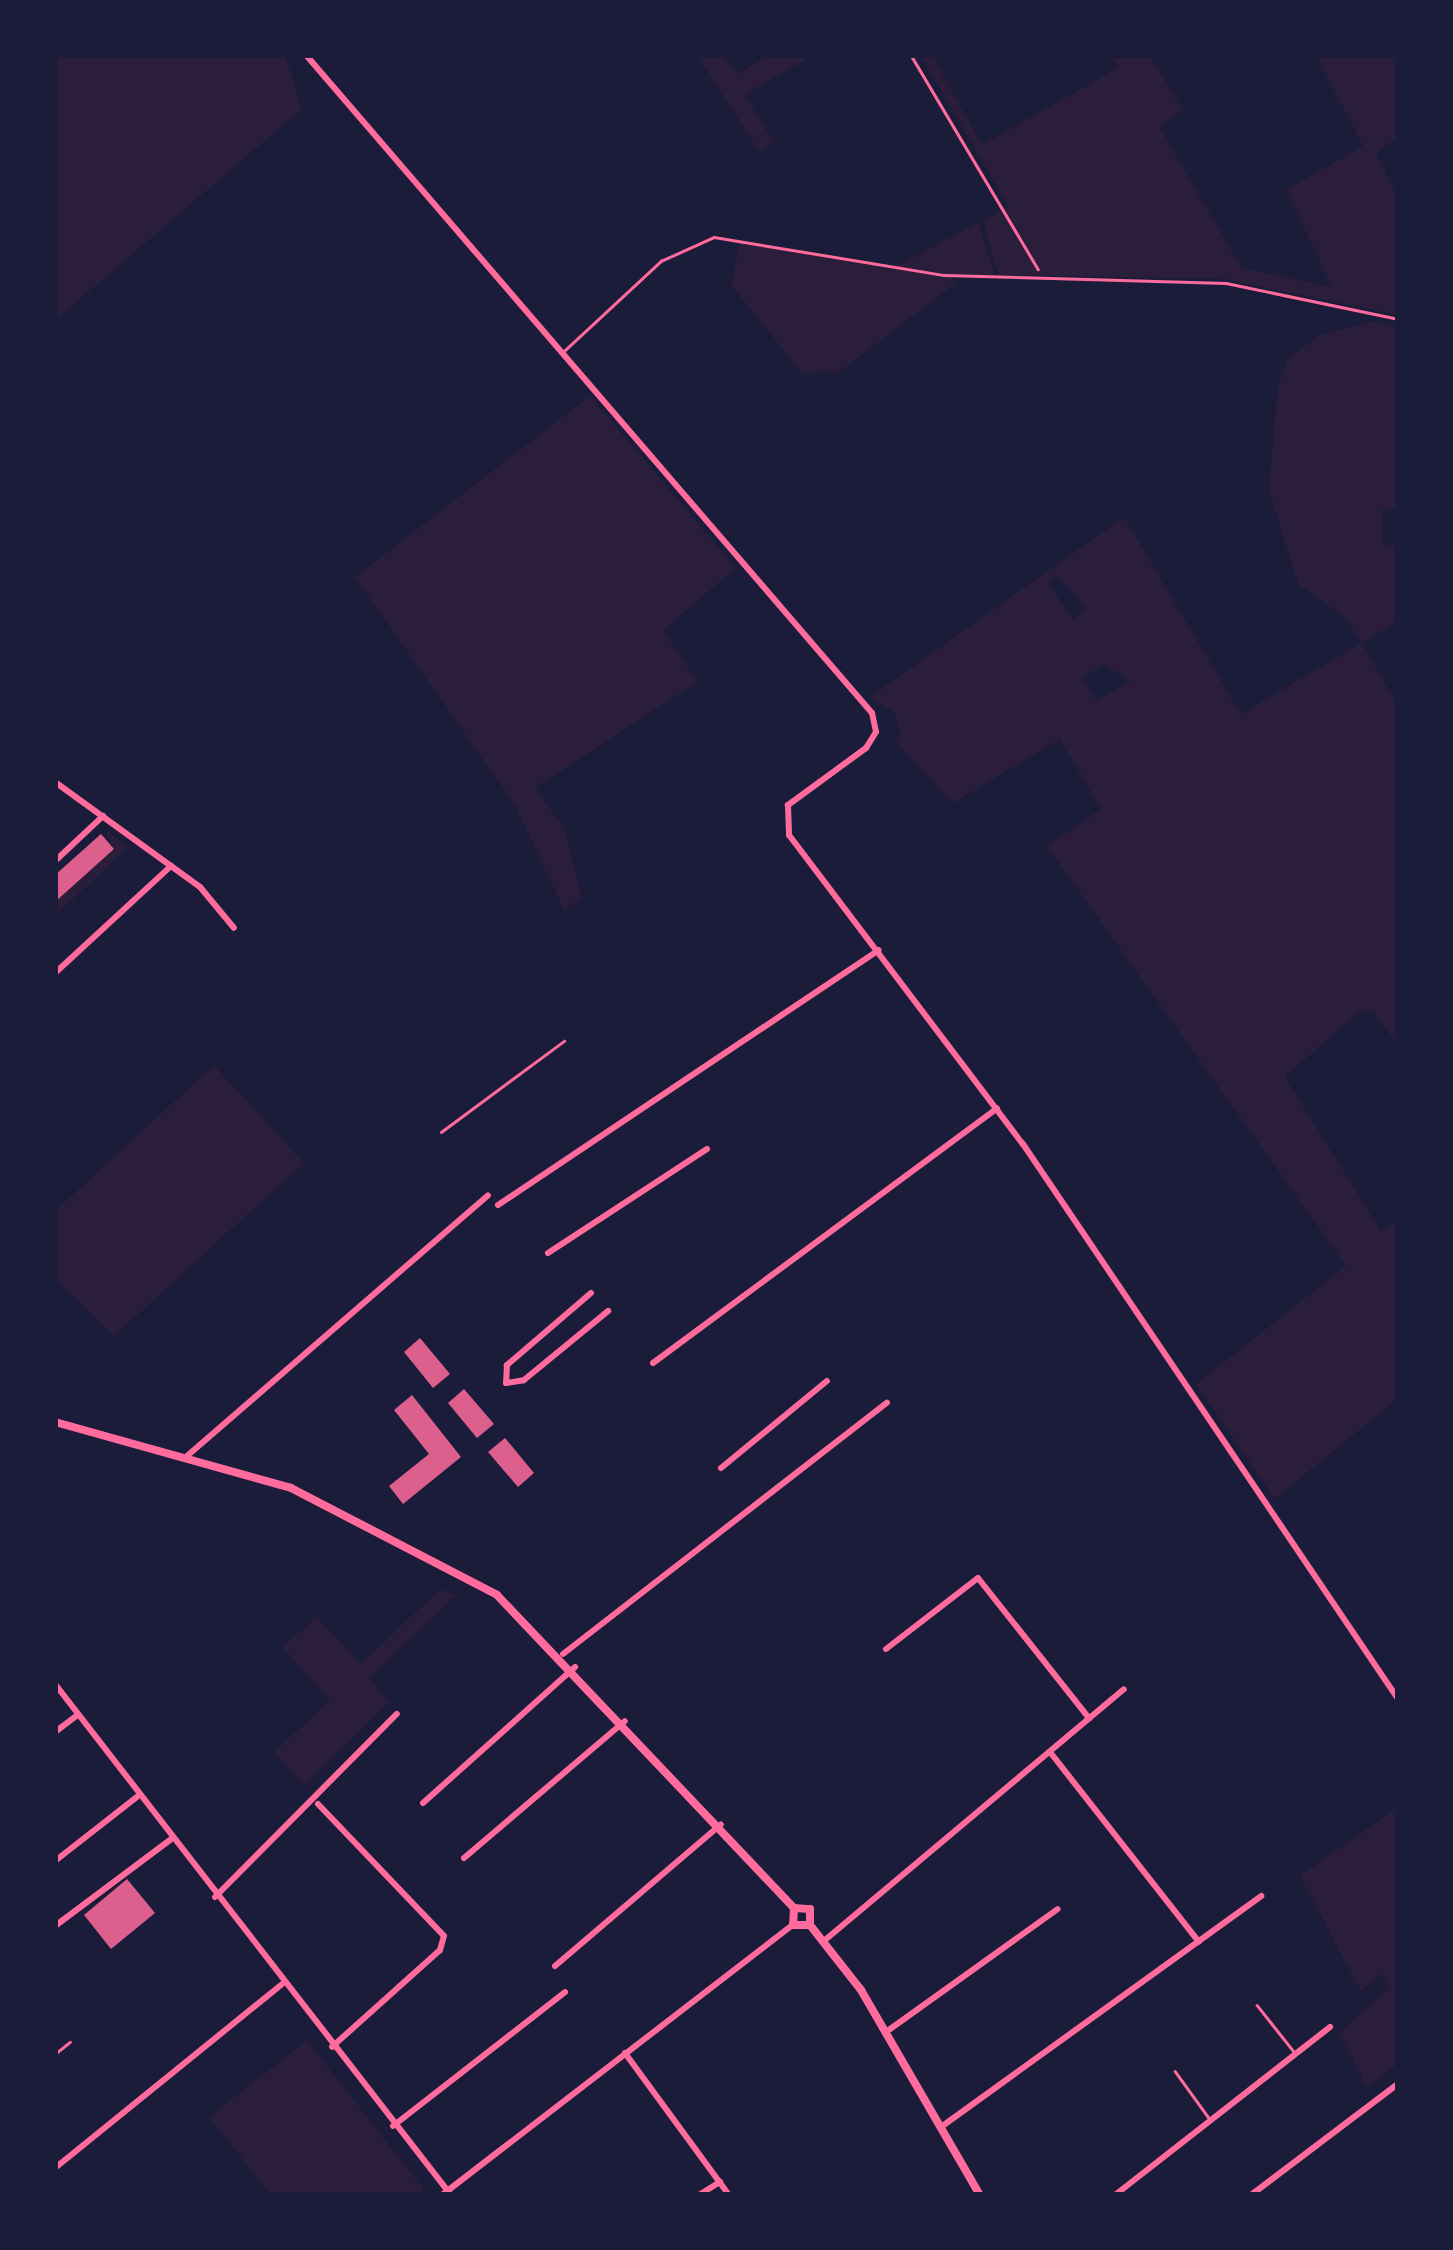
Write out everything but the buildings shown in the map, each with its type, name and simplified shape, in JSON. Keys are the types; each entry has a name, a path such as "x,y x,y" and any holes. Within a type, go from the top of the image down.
{"street":[{"path":"306,55 872,712 873,740 799,791 784,820 997,1108 1398,1699"},
{"path":"55,782 172,866 234,928"},
{"path":"55,861 104,816"},
{"path":"55,974 172,866"},
{"path":"498,1205 879,950"},
{"path":"653,1363 744,1292 831,1238 997,1108"},
{"path":"548,1253 707,1149"},
{"path":"188,1456 488,1195"},
{"path":"591,1293 506,1365 506,1383 524,1380 608,1311"},
{"path":"720,1468 827,1381"},
{"path":"562,1654 888,1403"},
{"path":"55,1422 188,1456 291,1488 424,1553 506,1601 562,1654 794,1908 810,1909 810,1925 825,1940 886,2032 980,2195"},
{"path":"886,1650 978,1578 1089,1718"},
{"path":"423,1803 574,1667"},
{"path":"55,1684 170,1840 447,2194 792,1925 810,1925"},
{"path":"825,1940 1124,1689"},
{"path":"215,1898 318,1804 326,1783 397,1714"},
{"path":"55,1732 76,1716"},
{"path":"464,1858 624,1721"},
{"path":"1050,1752 1199,1942"},
{"path":"55,1860 137,1797"},
{"path":"318,1804 444,1936 440,1950 332,2048"},
{"path":"555,1966 720,1824"},
{"path":"55,1926 170,1840"},
{"path":"941,2127 1261,1896"},
{"path":"792,1925 794,1908"},
{"path":"886,2032 1058,1909"},
{"path":"55,2168 282,1984"},
{"path":"393,2126 566,1992"},
{"path":"1115,2195 1330,2027"},
{"path":"626,2053 730,2195"},
{"path":"1251,2195 1398,2084"},
{"path":"700,2195 720,2182"}],"lane":[{"path":"559,350 661,262 714,237 944,275 1226,283 1398,319"},
{"path":"441,1132 564,1040"},
{"path":"1257,2005 1296,2054"},
{"path":"55,2054 70,2042"},
{"path":"1174,2071 1212,2121"}],"path":[{"path":"911,55 1042,278"}],"shaded area":[{"path":"55,55 285,55 302,109 55,320"},
{"path":"697,55 722,55 738,74 769,55 813,55 745,95 774,143 760,152"},
{"path":"920,55 932,55 982,145 1118,68 1111,55 1149,55 1183,110 1159,127 1242,268 1332,287 1286,190 1363,146 1316,55 1398,55 1398,138 1376,153 1398,198 1398,315 1224,279 998,275 983,221 1009,207"},
{"path":"978,223 995,275 948,275 956,283 839,372 802,373 731,285 740,242 895,267"},
{"path":"1371,322 1398,326 1398,507 1382,510 1383,545 1398,545 1398,621 1362,643 1398,706 1398,1045 1373,1012 1359,1011 1285,1077 1381,1231 1398,1221 1398,1398 1275,1499 1196,1384 1346,1266 1047,846 1101,809 1060,739 953,803 894,740 901,735 895,713 870,697 1124,517 1241,714 1361,643 1347,619 1298,584 1269,489 1278,384 1289,358 1320,335","holes":["1059,576 1087,609 1073,619 1048,583","1104,664 1130,681 1097,701 1082,678"]},
{"path":"590,396 736,568 663,630 697,682 535,788 564,828 582,898 564,910 515,805 355,577"},
{"path":"105,830 128,847 55,916 55,902 114,849"},
{"path":"214,1065 304,1163 114,1336 55,1278 55,1211"},
{"path":"440,1589 455,1596 369,1678 389,1702 304,1785 274,1752 330,1700 282,1647 317,1617 361,1664"},
{"path":"1398,1807 1398,2064 1367,2087 1339,2033 1389,1988 1381,1974 1361,1991 1300,1876"},
{"path":"307,2040 422,2187 423,2195 271,2195 209,2117"}]}
